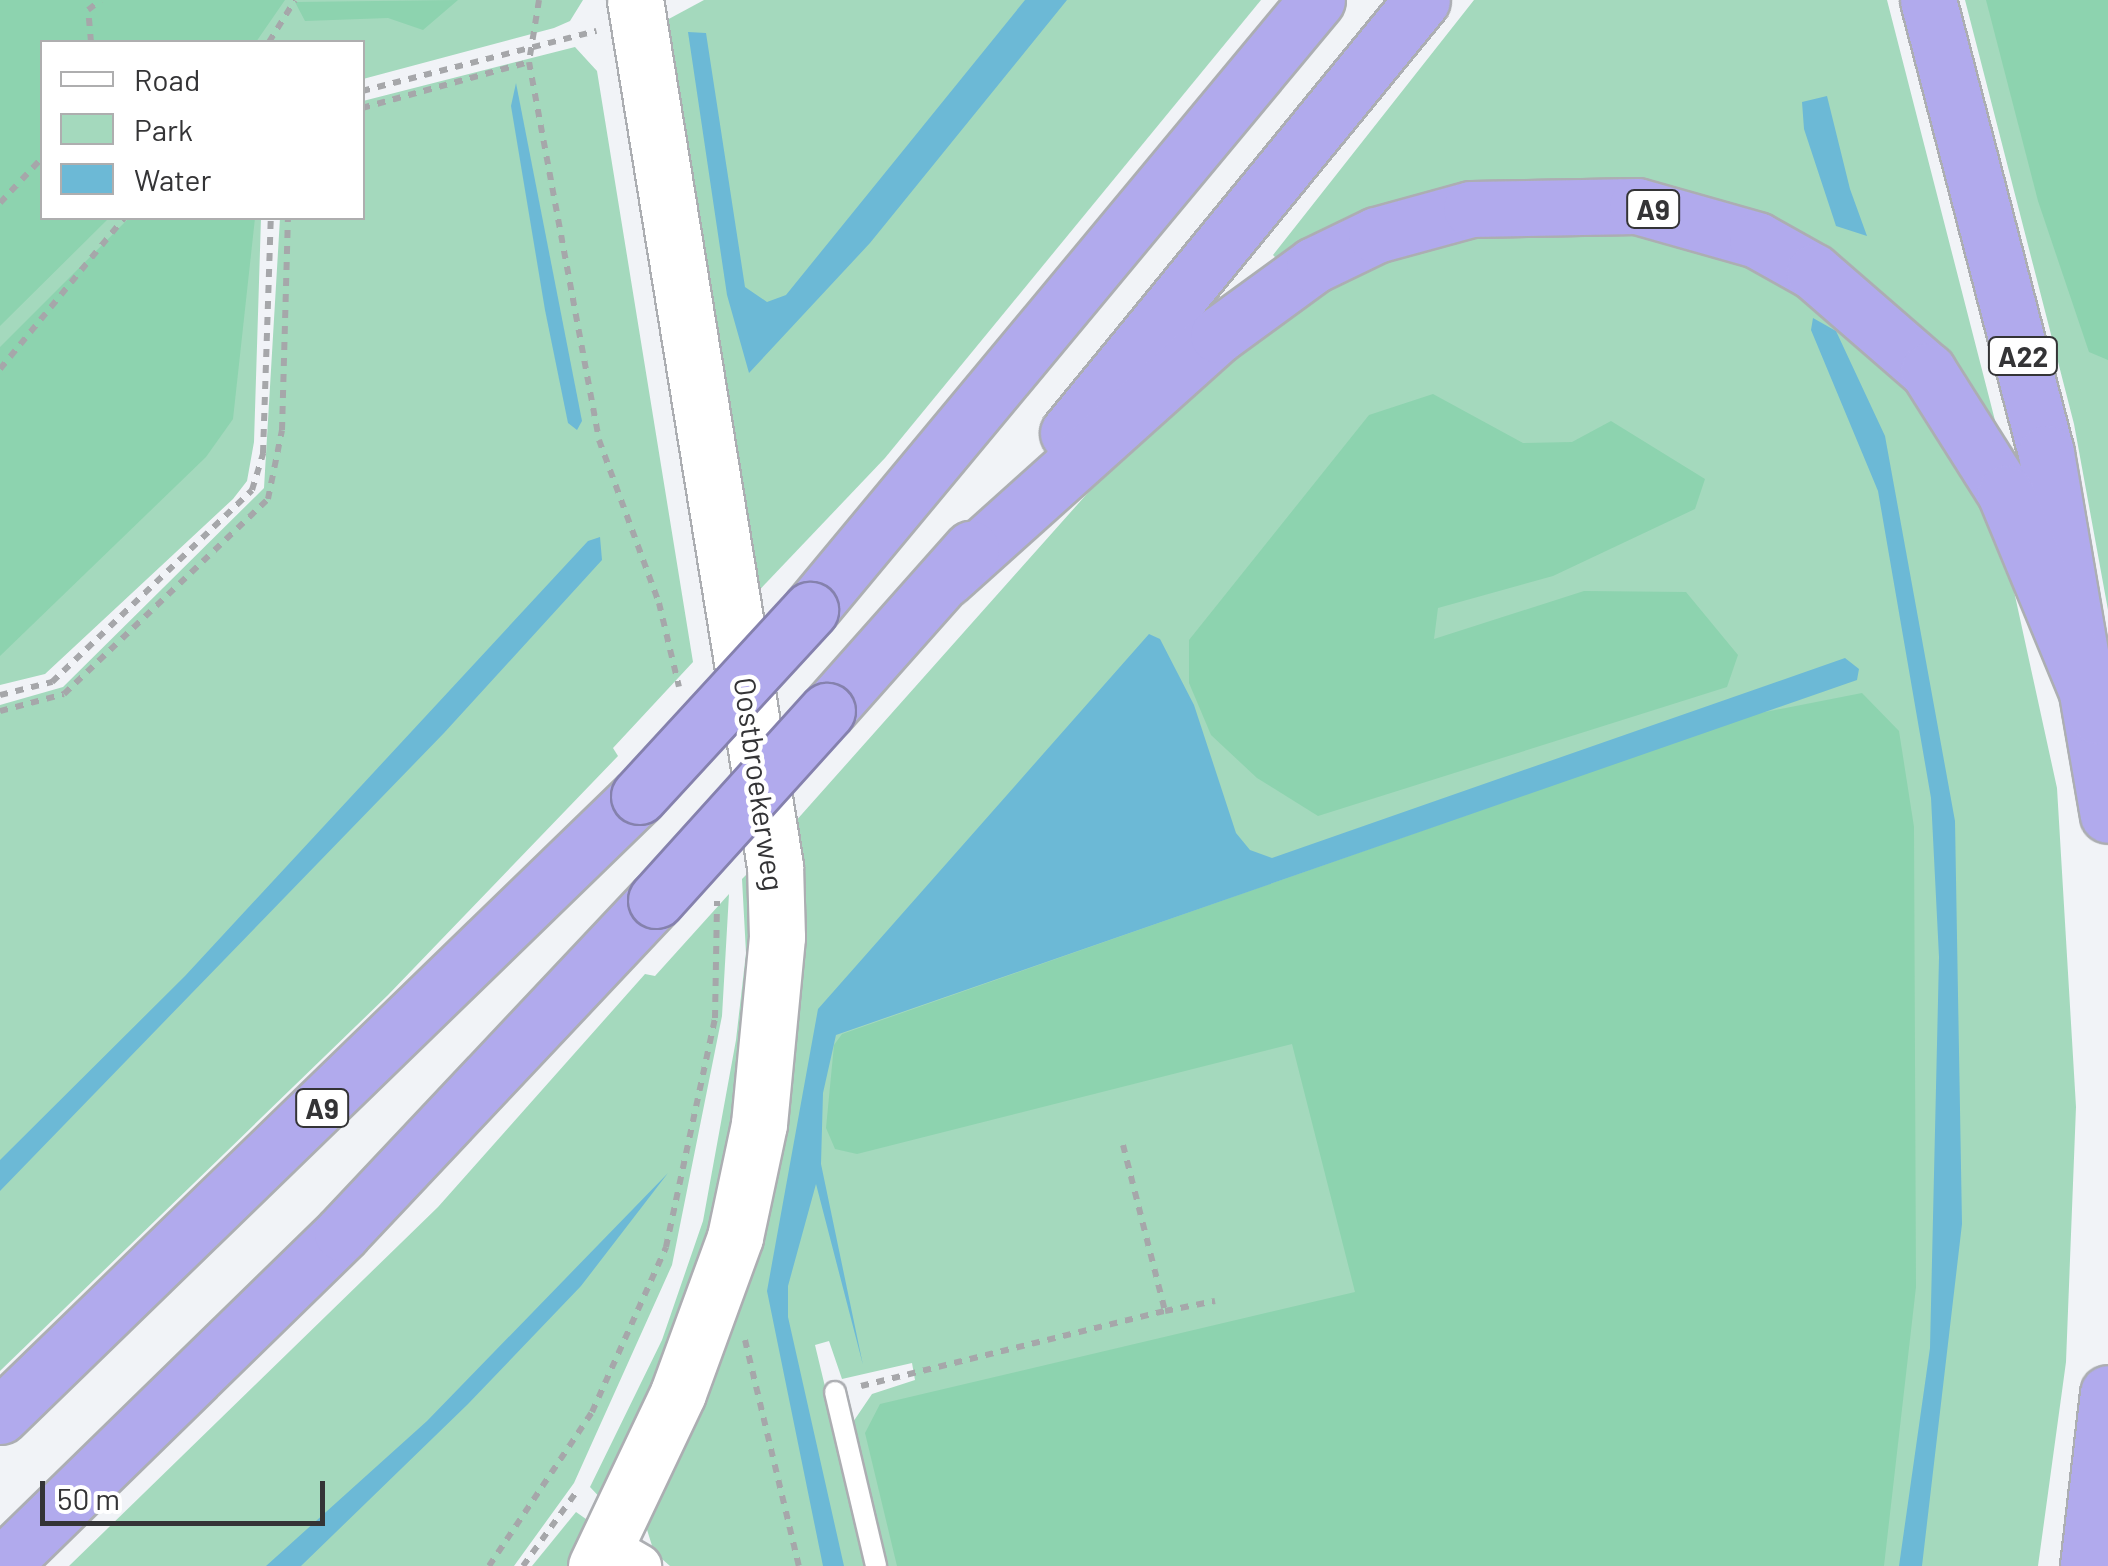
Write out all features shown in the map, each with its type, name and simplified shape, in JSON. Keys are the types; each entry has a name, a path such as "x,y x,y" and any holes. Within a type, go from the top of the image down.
{"highway":[{"name":"A9","path":"0,1416 640,796 810,610 1316,0"},
{"name":"A9","path":"2,1566 329,1247 656,900 947,578 1422,0"},
{"name":"A22","path":"1928,0 2046,453 2097,716 2108,815"},
{"name":"A9","path":"947,578 1218,335 1314,265 1376,235 1470,209 1637,206 1704,220 1800,264 1878,321 1928,371 2005,493 2097,716"},
{"path":"2088,1566 2108,1393"}],"street":[{"name":"Oostbroekerweg","path":"615,1560 719,1285 759,1124 775,978 775,866 616,16"}],"lane":[{"path":"836,1392 876,1566"}],"path":[{"path":"91,0 91,40"},
{"path":"88,10 101,0"},
{"path":"270,40 294,0"},
{"path":"365,90 616,16"},
{"path":"365,107 530,62"},
{"path":"0,204 40,160"},
{"path":"0,369 122,220"},
{"path":"0,695 52,682 252,490 263,453 271,220"},
{"path":"0,711 64,694 268,498 282,430 288,220"},
{"path":"1123,1145 1166,1312"},
{"path":"719,1285 748,1346 799,1566"},
{"path":"836,1392 1215,1301"}],"green space":[{"path":"0,0 583,0 570,21 554,28 365,78 365,40 40,40 40,220 261,220 254,442 247,481 233,499 45,674 0,685"},
{"path":"0,0 285,0 257,40 40,40 40,220 107,220 0,326"},
{"path":"458,0 423,30 388,18 305,21 295,2"},
{"path":"704,0 1261,0 885,458 749,601 665,21"},
{"path":"1474,0 1887,0 1999,436 1978,410 1630,180 1471,184 1282,264 1273,255"},
{"path":"1965,0 2108,0 2108,610 2074,424"},
{"path":"1986,0 2108,0 2108,360 2089,352 2038,201"},
{"path":"575,47 597,71 693,662 613,748 618,756 388,995 0,1371 0,705 63,687 264,488 280,220 365,220 365,100"},
{"path":"1554,214 1760,260 1930,400 2007,559 2057,788 2076,1107 2066,1362 2038,1566 884,1566 853,1422 872,1394 915,1380 912,1363 842,1379 829,1341 815,1345 868,1566 670,1566 654,1552 643,1517 699,1385 786,832 1142,432 1337,271"},
{"path":"127,220 255,220 233,419 206,457 0,656 0,347"},
{"path":"1433,394 1523,443 1572,442 1611,421 1705,479 1695,509 1553,576 1438,608 1434,639 1584,591 1686,592 1738,655 1727,687 1318,816 1257,778 1211,735 1189,683 1189,640 1369,415"},
{"path":"1862,693 1899,731 1914,827 1916,1287 1884,1566 897,1566 865,1433 880,1404 1355,1292 1292,1044 857,1154 835,1149 826,1128 834,1045 842,1034 1755,714"},
{"path":"761,860 733,1177 607,1505 590,1487 662,1340 703,1221 736,1040 746,953 742,879"},
{"path":"729,894 722,1016 672,1265 574,1483 514,1566 69,1566 438,1207 645,974 655,976"},
{"path":"576,1512 596,1526 571,1566 532,1566"}],"water":[{"path":"1025,0 1067,0 870,243 749,373 727,295 688,32 706,33 745,287 767,302 786,295"},
{"path":"516,83 582,421 577,430 568,423 545,310 511,106"},
{"path":"1827,96 1850,189 1867,236 1836,226 1804,129 1802,102"},
{"path":"1813,318 1836,331 1885,436 1955,821 1962,1224 1922,1566 1899,1566 1930,1348 1939,957 1931,798 1878,491 1811,330"},
{"path":"600,537 602,560 444,733 0,1191 0,1160 185,976 588,541"},
{"path":"1149,634 1160,639 1194,705 1236,833 1250,850 1272,858 1845,658 1859,669 1857,680 836,1035 823,1093 821,1164 863,1365 816,1184 788,1286 788,1317 844,1566 823,1566 767,1291 818,1009"},
{"path":"668,1173 581,1286 468,1404 301,1566 266,1566 427,1421"}]}
